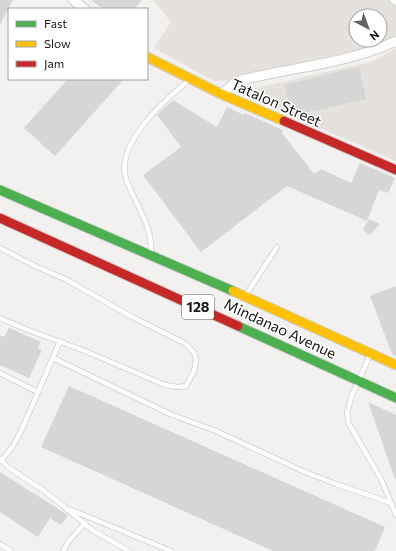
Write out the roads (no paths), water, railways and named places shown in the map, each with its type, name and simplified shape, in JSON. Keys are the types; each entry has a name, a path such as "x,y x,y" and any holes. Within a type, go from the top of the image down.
{"main road":[{"name":"Tatalon Street","path":"148,58 221,94 396,170"},
{"name":"Mindanao Avenue","path":"0,190 290,316 396,365"},
{"name":"Mindanao Avenue","path":"0,218 396,398"}],"street":[{"path":"73,0 84,8"},
{"path":"221,94 236,82 241,80 348,57 396,40"}],"lane":[{"path":"392,0 396,3"},
{"path":"151,255 148,230 129,187 124,168 132,142 142,126 163,102 190,79"},
{"path":"245,297 277,247"},
{"path":"0,248 67,280 186,344 194,353 196,359 194,371 186,386 177,388 165,385 0,318"},
{"path":"60,342 13,446 1,460 9,468 44,490 92,530 105,539 129,551"},
{"path":"371,354 352,395 347,413 349,424 381,479 396,515"},
{"path":"53,358 170,414 222,434 305,472 391,503"},
{"path":"0,373 38,392"},
{"path":"66,507 171,551"},
{"path":"62,551 85,523"},
{"path":"0,544 10,551"}]}
